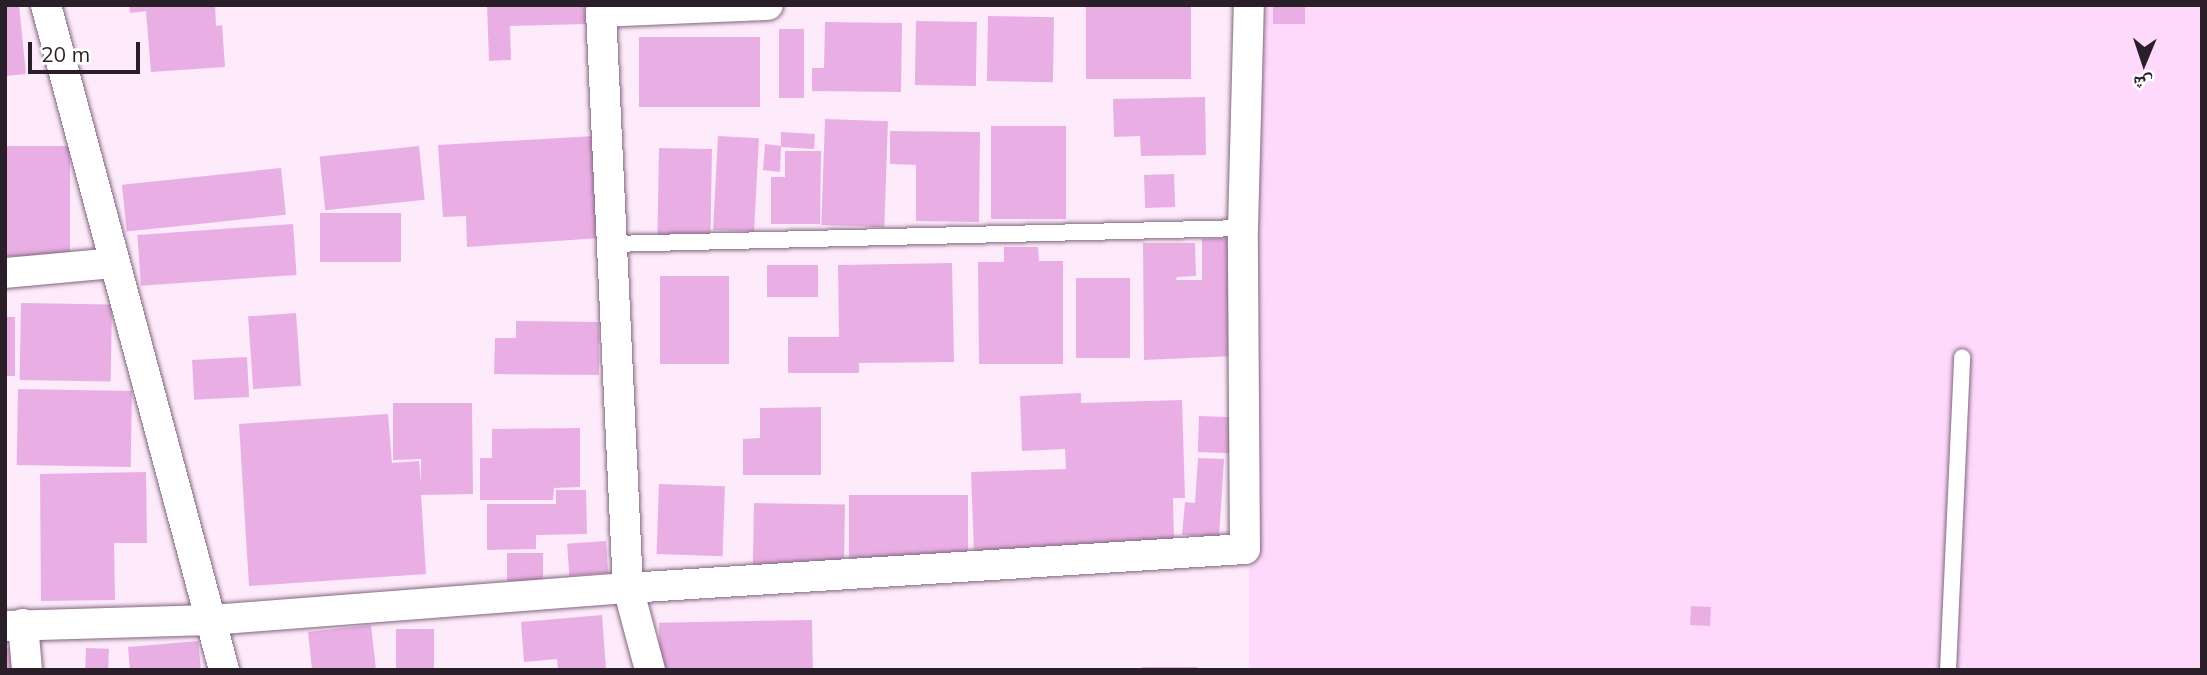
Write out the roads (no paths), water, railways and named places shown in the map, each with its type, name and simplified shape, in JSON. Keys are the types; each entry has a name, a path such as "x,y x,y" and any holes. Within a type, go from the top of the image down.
{"street":[{"path":"47,5 224,670"},
{"path":"650,670 628,588 601,12 768,5"},
{"path":"27,670 14,625 211,620 628,588 1245,549 1243,228 1249,5"},
{"path":"5,273 115,263"}],"lane":[{"path":"611,244 1243,228"},
{"path":"1948,670 1962,357"}]}
